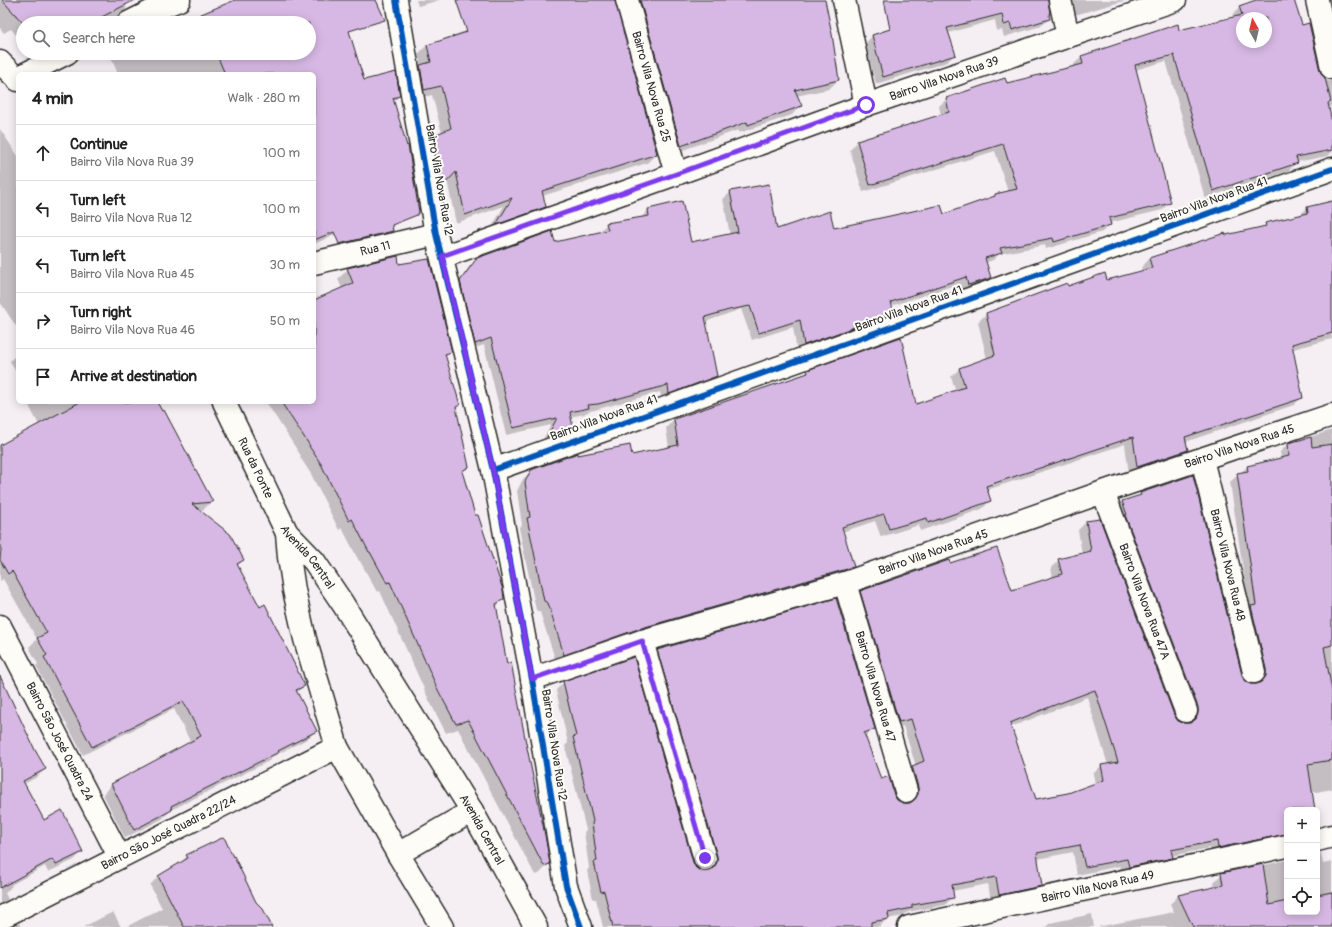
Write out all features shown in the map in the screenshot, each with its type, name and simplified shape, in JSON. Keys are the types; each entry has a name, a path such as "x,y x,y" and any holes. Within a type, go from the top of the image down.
{"street":[{"path":"138,16 153,5 179,0"},
{"name":"Bairro Vila Nova Rua 12","path":"396,0 436,234 493,470 532,679 566,886 581,927"},
{"name":"Bairro Vila Nova Rua 25","path":"628,0 676,174"},
{"path":"844,0 866,105"},
{"path":"1060,0 1068,36"},
{"path":"1317,0 1332,68"},
{"name":"Bairro Vila Nova Rua 39","path":"442,256 676,174 866,105 1164,2"},
{"path":"29,72 53,60"},
{"path":"0,62 16,75"},
{"name":"Bairro Vila Nova Rua 41","path":"493,470 1332,169"},
{"name":"Rua 11","path":"316,263 436,234"},
{"name":"Rua da Ponte","path":"225,404 287,533"},
{"name":"Bairro Vila Nova Rua 45","path":"532,679 642,641 845,583 1103,492 1332,415"},
{"name":"Bairro Vila Nova Rua 48","path":"1202,459 1254,672"},
{"name":"Bairro Vila Nova Rua 47A","path":"1103,492 1186,711"},
{"name":"Avenida Central","path":"287,533 294,590 305,638 337,747 398,854 442,927"},
{"name":"Avenida Central","path":"287,533 314,561 343,604 472,811 536,927"},
{"name":"Bairro Vila Nova Rua 47","path":"845,583 906,791"},
{"name":"Bairro São José Quadra 24","path":"0,626 119,856"},
{"path":"642,641 705,858"},
{"name":"Bairro São José Quadra 22/24","path":"0,918 119,856 337,747"},
{"path":"398,854 472,811"},
{"path":"1320,839 1332,836"},
{"name":"Bairro Vila Nova Rua 49","path":"908,927 1284,847"}],"building":[{"path":"2,0 135,0 104,16 17,16"},
{"path":"235,0 376,0 385,20 349,31 364,80 396,72 400,96 393,98 407,146 408,145 419,212 417,215 392,225 393,231 339,244 334,232 316,239 316,72 224,72 219,60 316,60 316,16 199,15"},
{"path":"456,0 615,0 657,154 542,191 546,207 496,225 512,198 465,215 456,172 441,188 432,136 451,128 441,86 424,90 420,65 431,62 427,45 467,32"},
{"path":"640,0 825,0 839,80 795,90 802,106 748,125 747,122 681,146"},
{"path":"884,0 1048,0 1050,19 1012,30 1010,23 1004,25 1002,14 947,28 956,55 883,77 872,35 890,29"},
{"path":"1256,0 1294,0 1302,25 1309,23 1320,71 1325,78 1331,102 1328,103 1332,123 1332,150 1296,157 1298,163 1213,191 1174,55 1135,65 1171,203 1109,218 1111,225 1054,242 1053,238 1000,248 1002,253 985,258 991,278 968,285 966,277 891,302 894,313 804,345 800,320 759,333 750,306 705,317 717,376 669,394 668,385 598,404 588,405 589,408 570,412 573,428 547,437 557,418 513,428 491,338 475,344 460,281 477,258 552,231 555,242 608,230 606,223 649,216 648,209 682,201 691,242 738,232 730,191 769,184 777,229 830,211 834,228 941,205 944,214 995,196 995,194 1017,189 1003,144 870,185 857,141 949,112 946,98 1005,78 1007,83 1083,64 1081,56 1178,24 1179,30 1236,16 1236,48 1272,48 1272,12 1241,12 1239,6"},
{"path":"1332,201 1332,333 1292,344 1303,398 1185,437 1188,450 1137,467 1133,437 986,486 991,501 928,523 927,518 889,529 884,514 842,527 854,567 638,629 564,655 548,603 544,601 527,518 530,517 525,482 531,470 578,453 578,455 630,445 632,455 678,445 674,419 808,373 807,370 901,337 916,404 965,387 959,368 995,355 986,313 1067,283 1068,286 1105,273 1107,280 1152,268 1149,258 1225,233 1226,235 1266,226 1265,223 1308,213 1307,207"},
{"path":"398,256 399,264 429,259 452,352 445,354 460,405 456,407 469,467 462,471 475,515 478,515 503,590 504,599 496,604 507,664 511,662 550,864 544,866 468,720 456,724 438,690 390,582 387,583 352,519 349,521 321,464 282,404 316,404 316,299 353,283 347,268"},
{"path":"76,404 158,404 162,411 164,410 213,502 192,504 230,534 244,560 237,564 260,607 265,604 305,686 296,690 317,731 278,751 279,752 171,806 172,810 134,830 111,784 201,736 183,701 92,747 44,657 47,655 37,638 47,633 12,571 8,574 0,560 0,445"},
{"path":"1311,437 1312,447 1332,444 1332,645 1324,647 1332,691 1332,760 1308,764 1315,807 1284,807 1284,835 1218,848 1217,841 1171,850 1173,858 1129,867 1127,859 1085,867 1080,845 1037,853 1042,886 999,895 996,877 952,885 954,898 912,905 912,908 888,913 889,919 871,922 871,927 613,927 604,891 601,892 594,862 597,861 593,821 573,737 576,736 563,681 634,657 693,862 696,868 702,871 709,871 717,862 717,856 657,650 836,598 875,729 864,733 881,779 889,776 894,795 897,800 903,803 910,803 918,794 918,787 912,766 924,761 911,719 899,722 860,591 949,560 950,563 997,548 1012,590 1062,574 1058,559 1091,551 1086,521 1100,519 1174,715 1178,721 1190,723 1196,719 1198,707 1125,515 1127,515 1122,501 1141,495 1140,493 1193,475 1242,675 1250,684 1257,684 1266,676 1266,669 1251,606 1256,605 1237,473 1248,471 1247,466 1289,456 1288,443","holes":["1095,690 1118,762 1101,765 1104,780 1068,793 1036,799 1010,723"]},
{"path":"0,676 35,750 46,769 23,781 44,820 62,810 83,852 56,865 53,859 0,888"},
{"path":"224,837 256,902 263,909 272,927 184,927 158,876 188,858 186,855"},
{"path":"1263,864 1269,905 1284,902 1284,915 1320,915 1320,894 1332,892 1332,927 1193,927 1178,895 1223,885 1221,873"}],"cycle path":[{"path":"396,0 436,234 493,470 532,679 566,886 581,927"},
{"path":"493,470 1332,169"}],"route":[{"path":"705,858 642,641 532,679 493,470 442,256 676,174 866,105"}]}
